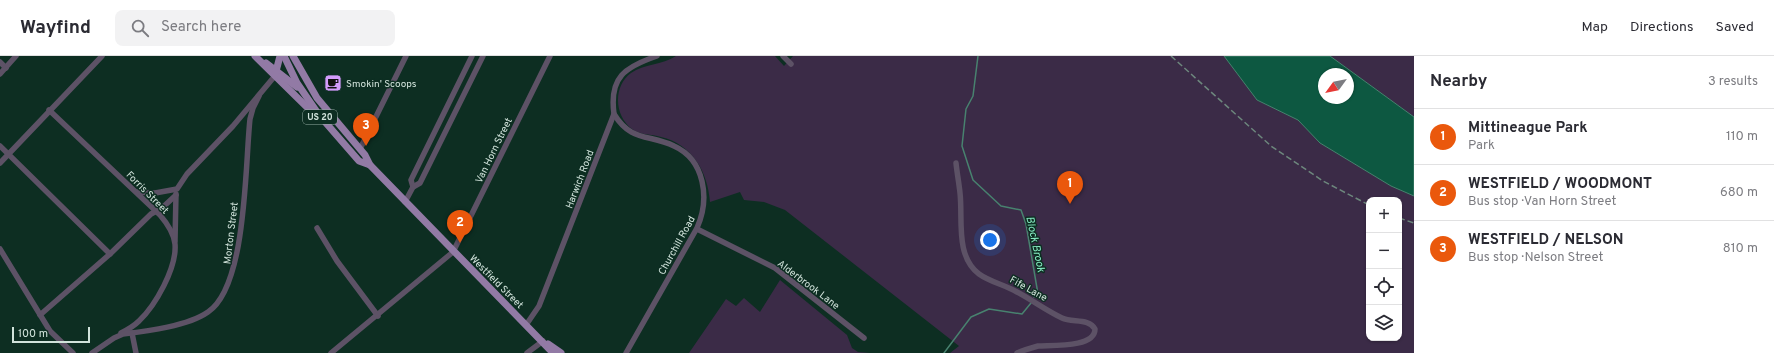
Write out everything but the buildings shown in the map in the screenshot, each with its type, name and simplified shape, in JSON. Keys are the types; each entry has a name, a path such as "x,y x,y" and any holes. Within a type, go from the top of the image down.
{"main road":[{"path":"256,56 314,116 328,125"},
{"path":"275,74 280,56"},
{"name":"Westfield Street","path":"284,56 301,89 328,125 359,161 370,165"},
{"name":"Westfield Street","path":"293,56 317,98 360,149 370,165 453,252 543,341 553,353"},
{"path":"275,74 301,89"},
{"name":"Westfield Street","path":"543,341 561,353"}],"street":[{"path":"0,74 16,56"},
{"path":"0,163 102,56"},
{"path":"360,149 406,56"},
{"path":"413,187 411,180 472,56"},
{"path":"405,202 413,187 420,183 483,56"},
{"name":"Van Horn Street","path":"453,252 550,56"},
{"name":"Harwich Road","path":"526,325 539,306 614,114 613,104 615,88 622,74 631,66 657,56"},
{"path":"783,56 791,64"},
{"path":"0,62 6,68"},
{"path":"467,67 476,71"},
{"path":"40,315 110,254 155,210 162,208 176,192 187,174 259,96 275,74"},
{"name":"Morton Street","path":"92,353 114,338 199,317 214,308 226,291 235,265 239,247 250,119 253,108 259,96"},
{"name":"Forris Street","path":"50,110 155,210 168,227 175,244"},
{"name":"Churchill Road","path":"614,114 624,128 632,133 677,147 689,158 697,168 703,183 704,201 702,216 697,229 626,353"},
{"path":"438,125 446,130"},
{"path":"0,146 110,254"},
{"name":"Fife Lane","path":"956,163 960,193 961,233 965,255 971,267 983,276 1019,292 1060,317 1072,321 1089,323 1095,329 1092,337 1085,341 1038,346 1017,353"},
{"path":"137,192 176,192"},
{"path":"114,338 139,321 155,301 170,271 175,244 176,192"},
{"path":"317,228 337,261 378,316"},
{"name":"Alderbrook Lane","path":"697,229 775,268 864,338"},
{"path":"0,249 50,331 72,353"},
{"path":"331,353 378,316 453,252"},
{"path":"132,333 136,353"},
{"path":"527,353 543,341"}],"shaded area":[{"path":"676,56 775,56 784,66 793,56 1224,56 1257,100 1298,120 1320,143 1391,186 1414,196 1414,353 950,353 959,346 785,210 764,202 744,200 740,192 710,202 709,191 702,170 690,153 672,141 638,132 626,123 619,109 618,101 621,85 631,73 636,70"},
{"path":"1224,56 1330,56 1347,68 1318,68 1318,104 1354,104 1354,73 1414,117 1414,196 1391,186 1320,143 1298,120 1257,100"},
{"path":"1330,56 1414,56 1414,117 1354,73 1354,68 1347,68"},
{"path":"780,280 847,335 852,348 858,352 870,353 689,353 726,299 736,306 744,298 760,312"}],"waterway":[{"name":"Block Brook","path":"978,56 973,96 966,109 962,146 973,180 1001,206 1021,210 1026,224 1038,294 1034,297"},
{"name":"Block Brook","path":"944,353 971,317 989,309 1022,314 1031,303"}],"railway":[{"path":"1171,56 1271,146 1323,181 1366,203"},
{"path":"1402,219 1414,223"}],"place":[{"name":"Smokin' Scoops","path":"333,83"},
{"name":"WESTFIELD / NELSON","path":"366,146"},
{"name":"Mittineague Park","path":"1070,204"},
{"name":"WESTFIELD / WOODMONT","path":"460,243"}]}
